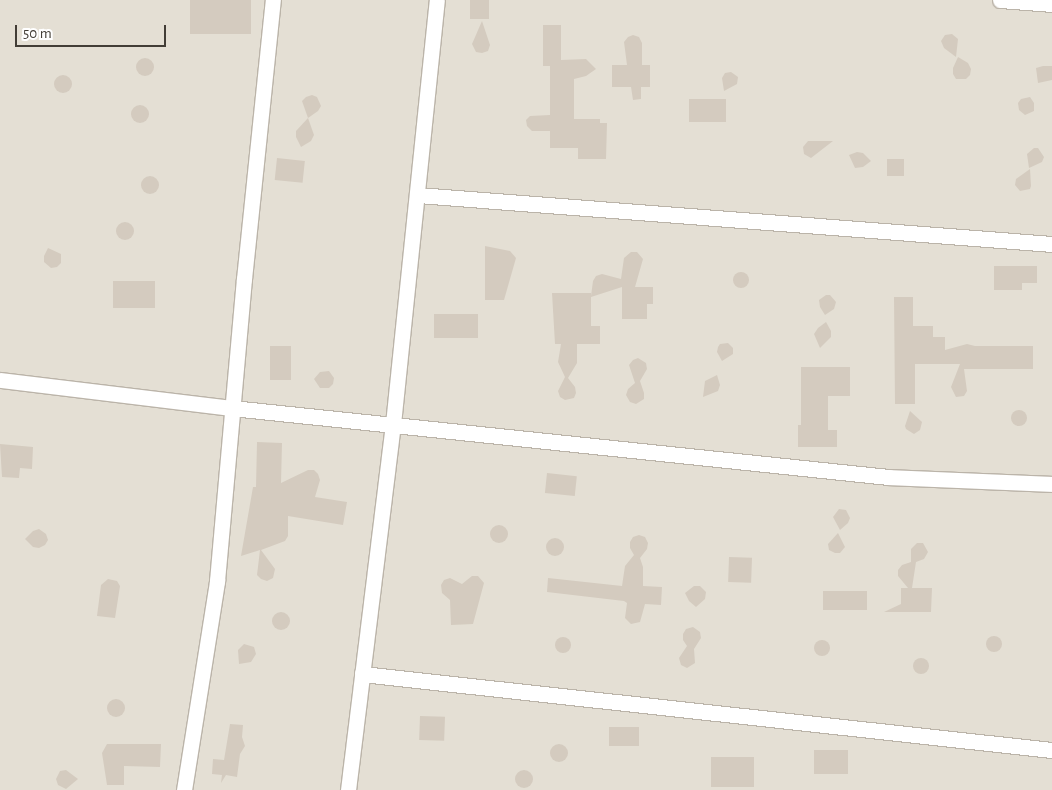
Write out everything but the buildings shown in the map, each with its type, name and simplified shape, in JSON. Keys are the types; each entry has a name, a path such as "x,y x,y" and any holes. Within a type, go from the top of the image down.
{"street":[{"path":"184,790 217,581 232,408 274,0"},
{"path":"348,790 393,424 437,0"},
{"path":"1000,0 1052,4"},
{"path":"418,195 1052,244"},
{"path":"0,380 232,408 888,477 1052,484"},
{"path":"362,674 1052,750"}],"shaded area":[{"path":"0,0 1052,0 1052,790 0,790"}]}
